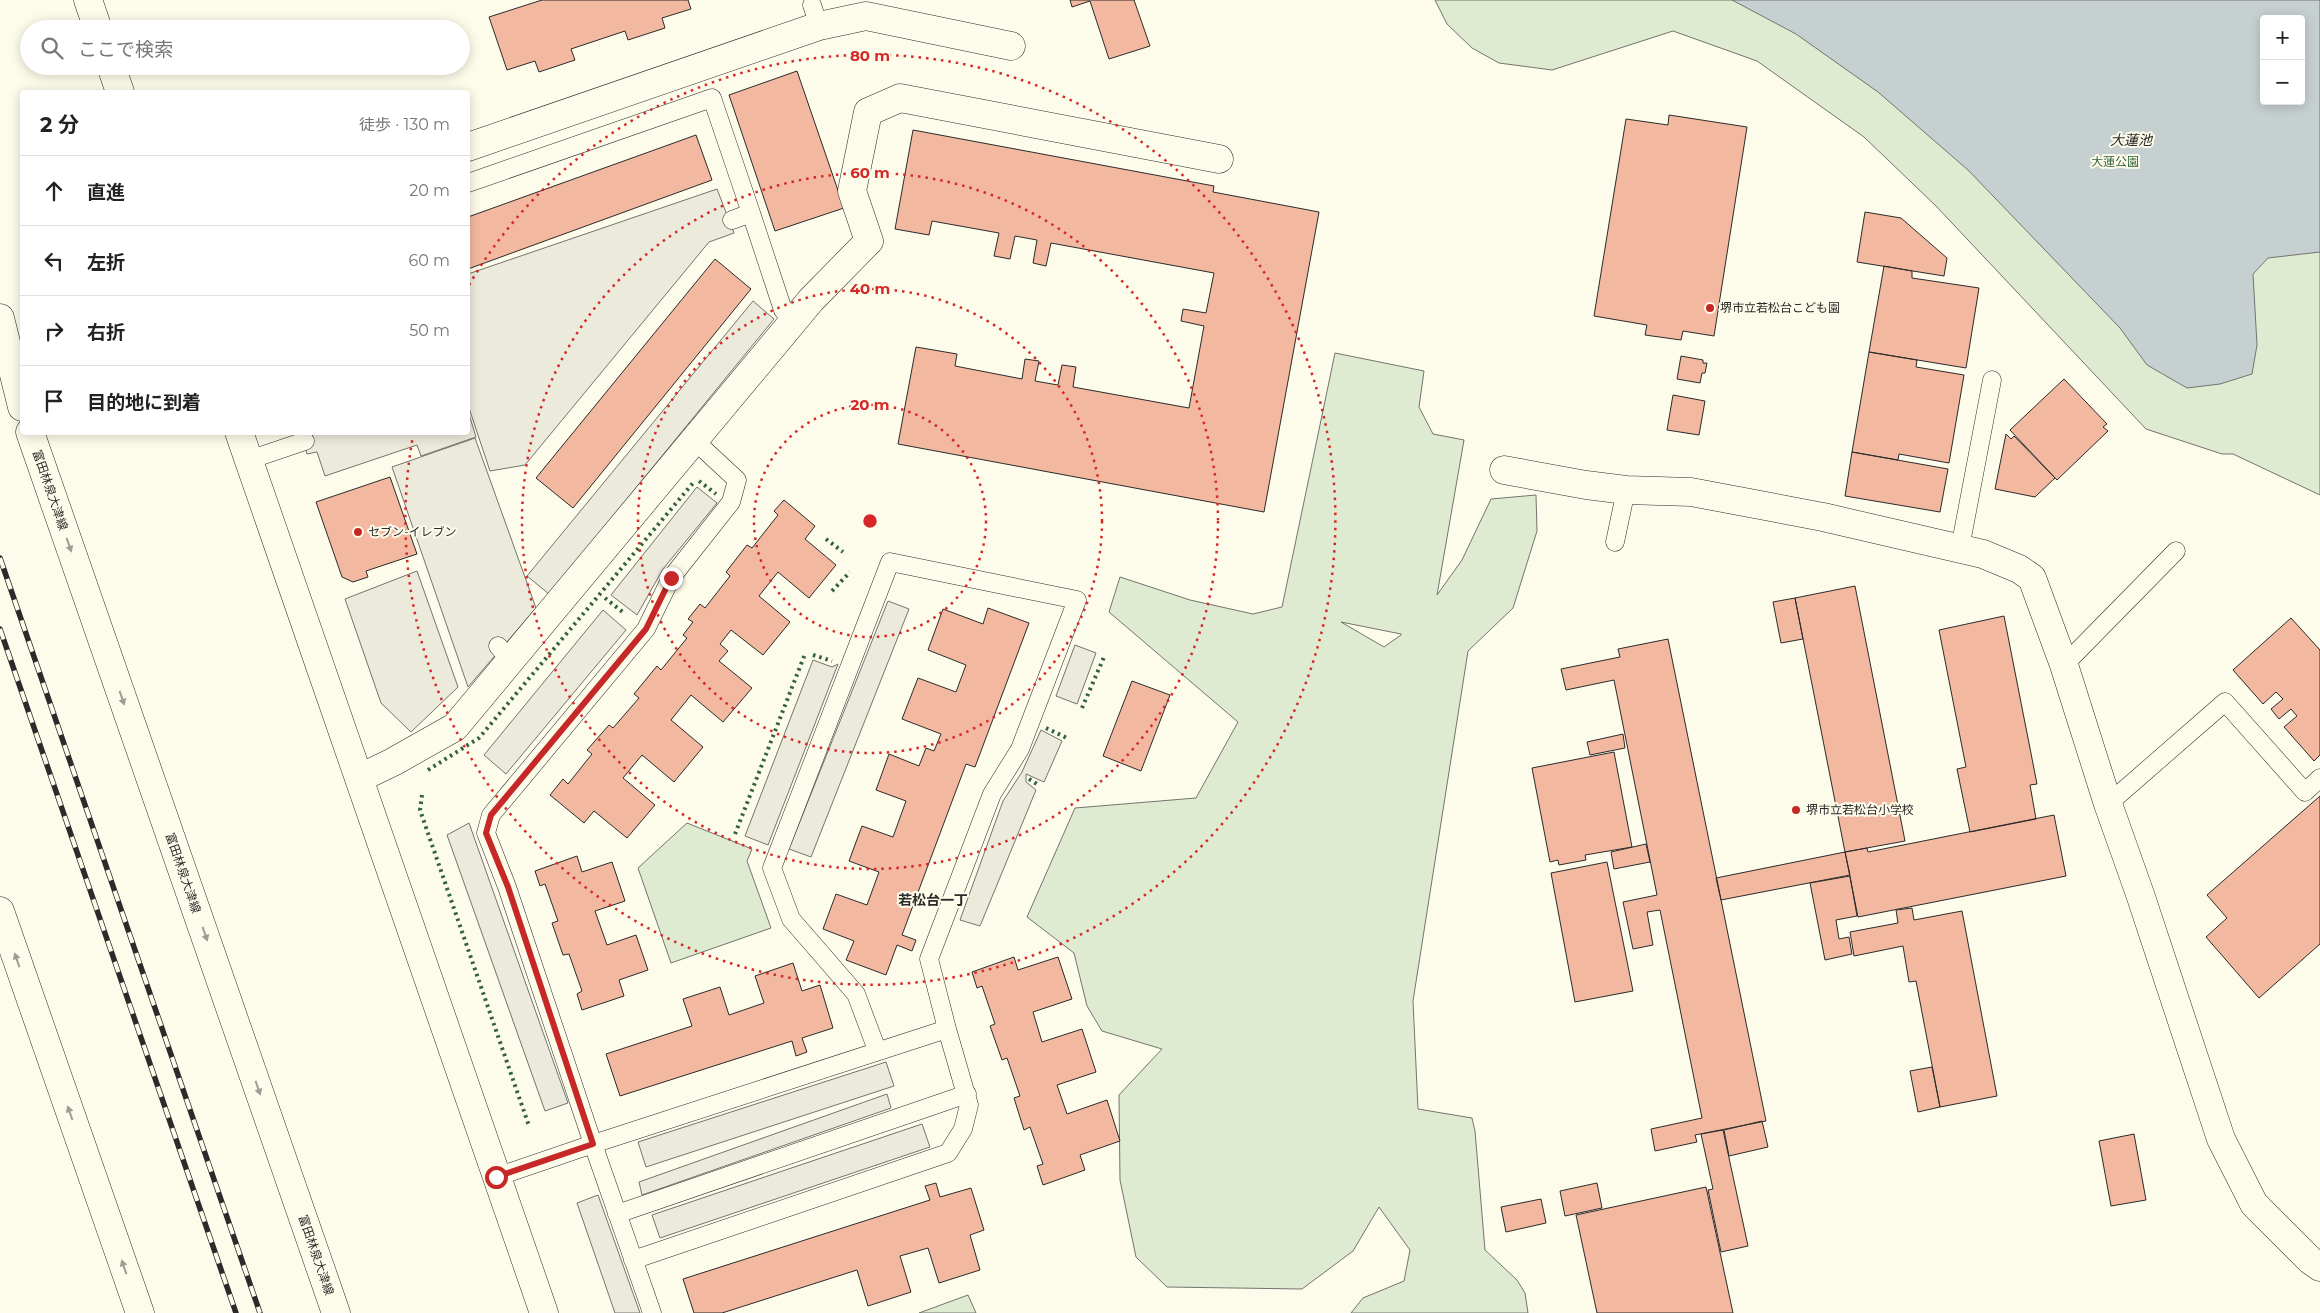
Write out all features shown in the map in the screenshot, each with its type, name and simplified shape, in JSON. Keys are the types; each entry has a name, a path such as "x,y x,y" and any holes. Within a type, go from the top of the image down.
{"street":[{"path":"88,0 95,20"},
{"path":"470,146 816,15 866,16 1011,46"},
{"path":"114,75 119,90"},
{"path":"360,778 393,762 455,727 505,653 694,440 811,300 869,241 852,191 868,112 900,98 1219,159"},
{"path":"0,318 20,398"},
{"path":"0,345 20,404"},
{"name":"富田林泉大津線","path":"31,435 336,1313"},
{"path":"240,435 544,1313"},
{"path":"1504,470 1586,486 1626,490 1692,492 1823,517 1983,554 2019,569 2032,578 2064,665 2108,804 2144,904 2221,1139 2254,1204 2310,1260 2320,1267"},
{"path":"0,912 140,1313"}],"lane":[{"path":"470,182 712,98 783,310 793,322"},
{"path":"732,220 751,213"},
{"path":"1960,548 1992,380"},
{"path":"652,1313 593,1144 508,887 486,833 491,815 646,629 671,578 731,502 737,480 694,440"},
{"path":"249,460 305,441"},
{"path":"1615,542 1626,490"},
{"path":"2064,665 2176,551"},
{"path":"633,1260 948,1153 963,1129 968,1105 967,1094 946,1029 929,959 992,794 1020,749 1077,600 890,562 772,868 791,919 856,994 877,1050"},
{"path":"2108,804 2225,702 2305,792 2320,778"},
{"path":"496,1177 877,1050 946,1029"},
{"path":"617,1214 967,1094"}],"green space":[{"name":"大蓮池","path":"1435,0 2320,0 2320,495 2233,454 2222,454 2146,429 1936,206 1864,137 1757,61 1673,31 1552,70 1499,63 1472,48 1447,24"},
{"path":"1335,353 1424,371 1419,407 1433,434 1464,440 1437,595 1462,560 1491,499 1536,495 1537,531 1513,608 1468,651 1413,1001 1418,1109 1472,1118 1475,1131 1485,1250 1517,1280 1525,1293 1528,1313 1351,1313 1363,1298 1404,1281 1410,1250 1379,1207 1353,1251 1302,1289 1167,1287 1136,1257 1120,1180 1119,1095 1162,1049 1102,1031 1087,1006 1074,953 1027,917 1075,808 1196,798 1238,722 1109,612 1120,577 1190,600 1253,614 1282,607","holes":["1341,622 1401,634 1384,647"]},
{"path":"687,823 752,849 747,861 771,928 671,963 638,868"},
{"path":"968,1295 976,1313 919,1313"}],"shaded area":[{"path":"717,189 734,233 709,242 525,465 490,471 470,411 470,273"},
{"path":"753,301 774,319 549,594 527,576"},
{"path":"470,418 476,437 421,456 417,445 325,476 317,452 307,454 301,435 470,435"},
{"path":"475,438 536,608 468,687 392,467"},
{"path":"697,487 717,503 663,569 637,615 611,595"},
{"path":"417,571 458,687 411,732 381,703 345,599"},
{"path":"888,601 909,609 811,857 789,849"},
{"path":"603,610 626,630 506,774 484,755"},
{"path":"1075,645 1096,653 1077,704 1056,696"},
{"path":"813,660 832,667 838,664 768,845 745,836"},
{"path":"1041,730 1062,741 1044,782 1026,774 1026,782 1036,790 980,926 960,920 1003,801 1022,772"},
{"path":"469,823 568,1103 545,1111 447,835"},
{"path":"886,1062 894,1086 646,1167 638,1142"},
{"path":"887,1094 891,1108 642,1195 639,1182"},
{"path":"922,1124 930,1147 660,1238 652,1215"},
{"path":"598,1195 640,1313 615,1313 577,1203"}],"water":[{"name":"大蓮池","path":"1732,0 2320,0 2320,252 2268,258 2253,274 2257,345 2252,374 2220,384 2187,388 2147,365 2120,328 1968,170 1878,92 1796,34"}],"building":[{"path":"542,0 688,0 691,9 662,18 665,28 628,40 625,31 571,49 575,60 539,72 535,61 507,70 489,17"},
{"path":"1070,0 1134,0 1150,46 1109,59 1090,1 1072,7"},
{"path":"797,71 844,208 775,231 729,95"},
{"path":"1669,115 1747,127 1714,336 1683,331 1681,340 1645,335 1647,325 1594,316 1626,119 1668,125"},
{"path":"913,130 1214,186 1213,192 1319,212 1264,512 898,444 916,347 957,354 955,366 1022,379 1025,359 1039,361 1035,381 1058,385 1062,365 1076,367 1073,387 1189,408 1204,326 1181,321 1183,309 1206,313 1214,273 1051,243 1046,266 1033,263 1037,240 1015,236 1010,259 994,256 999,233 932,221 929,235 895,229"},
{"path":"696,135 712,180 470,268 470,216"},
{"path":"1865,212 1901,218 1947,258 1944,276 1857,262"},
{"path":"715,259 751,289 573,508 536,478"},
{"path":"1884,266 1912,271 1912,278 1979,288 1966,368 1869,352"},
{"path":"1869,352 1917,360 1916,367 1964,375 1949,463 1899,454 1898,460 1852,452"},
{"path":"1681,356 1703,360 1703,363 1707,363 1700,383 1677,379"},
{"path":"2064,379 2107,424 2103,427 2108,431 2057,480 2010,430"},
{"path":"1673,395 1705,401 1699,435 1667,430"},
{"path":"2006,434 2011,439 2014,436 2055,478 2035,497 1995,489"},
{"path":"1852,452 1948,469 1940,512 1845,496"},
{"path":"390,477 417,554 366,571 368,577 353,582 342,577 316,502"},
{"path":"784,500 815,526 805,539 836,565 809,598 778,572 759,596 790,622 763,655 731,630 720,644 728,651 719,661 752,688 723,722 691,695 671,720 703,747 674,782 642,755 623,778 655,805 627,838 594,811 584,823 550,795 563,779 568,784 592,754 587,750 609,725 613,728 639,698 634,694 657,666 661,670 687,638 683,635 693,622 688,619 700,604 705,608 730,576 726,572 747,545 752,548 778,515 774,511"},
{"path":"1855,586 1905,841 1845,852 1795,598"},
{"path":"1795,598 1803,639 1781,643 1773,602"},
{"path":"988,608 1029,623 975,767 966,764 902,935 916,940 912,951 897,945 886,975 846,960 854,941 823,929 836,894 867,905 879,872 849,861 862,826 893,837 906,801 876,790 889,754 919,766 926,748 934,751 941,734 902,719 918,678 956,692 966,665 928,650 943,609 983,624"},
{"path":"2004,616 2037,784 2030,785 2036,819 1970,832 1957,769 1966,767 1939,630"},
{"path":"2291,618 2320,650 2320,755 2314,761 2284,727 2297,716 2291,709 2279,719 2271,709 2283,699 2276,692 2263,704 2233,670"},
{"path":"1668,639 1766,1121 1695,1135 1697,1142 1655,1151 1651,1129 1702,1118 1660,910 1647,912 1653,945 1633,949 1623,902 1657,895 1614,680 1566,690 1561,669 1620,657 1618,649"},
{"path":"1132,681 1170,695 1141,771 1103,756"},
{"path":"1623,734 1625,748 1590,755 1587,742"},
{"path":"1614,752 1632,847 1585,855 1586,860 1559,865 1558,860 1550,862 1532,768"},
{"path":"2320,796 2320,944 2259,998 2206,937 2227,918 2207,895"},
{"path":"2054,815 2066,876 1858,917 1845,852 1867,848 1868,852"},
{"path":"1646,844 1650,862 1614,869 1611,852"},
{"path":"1845,852 1850,875 1721,900 1716,878"},
{"path":"577,856 582,872 612,862 625,901 595,911 607,945 636,935 648,970 619,980 624,996 582,1010 577,994 582,991 569,954 563,955 552,923 558,921 545,884 540,886 535,871"},
{"path":"1607,862 1633,991 1575,1002 1551,873"},
{"path":"1850,876 1857,916 1836,920 1839,939 1849,937 1852,954 1825,960 1810,883"},
{"path":"1912,908 1914,920 1962,911 1997,1096 1940,1107 1916,981 1909,982 1903,946 1854,956 1850,932 1898,923 1896,910"},
{"path":"1014,957 1018,970 1058,957 1072,999 1033,1012 1042,1042 1082,1029 1096,1072 1057,1085 1067,1114 1107,1100 1120,1141 1080,1155 1085,1170 1043,1185 1037,1166 1043,1164 1030,1127 1024,1130 1014,1098 1020,1096 1007,1058 1002,1060 990,1026 995,1024 982,986 977,988 972,972"},
{"path":"793,963 802,991 820,985 833,1028 802,1038 807,1052 796,1056 792,1041 620,1096 606,1054 692,1026 683,999 720,987 729,1015 764,1003 755,976"},
{"path":"1932,1067 1940,1107 1918,1112 1910,1071"},
{"path":"1762,1121 1768,1147 1729,1156 1724,1130"},
{"path":"1723,1130 1748,1246 1721,1252 1708,1190 1713,1189 1701,1134"},
{"path":"2134,1134 2146,1200 2111,1206 2099,1141"},
{"path":"936,1183 940,1197 971,1188 984,1230 970,1235 980,1270 939,1283 928,1248 900,1256 911,1292 868,1306 857,1270 722,1313 694,1313 683,1279 930,1200 925,1186"},
{"path":"1597,1183 1602,1208 1565,1216 1560,1191"},
{"path":"1706,1187 1733,1313 1597,1313 1576,1215"},
{"path":"1541,1199 1546,1223 1506,1232 1501,1207"}],"railway":[{"path":"0,558 260,1313"},
{"path":"0,629 236,1313"}],"hedge":[{"path":"699,481 716,494"},
{"path":"428,770 479,738 693,483"},
{"path":"826,539 843,552"},
{"path":"832,591 850,572"},
{"path":"605,598 624,613"},
{"path":"735,834 805,654"},
{"path":"813,655 832,661"},
{"path":"1082,708 1104,657"},
{"path":"1046,728 1067,738"},
{"path":"1029,779 1040,786"},
{"path":"422,795 420,810 529,1126"}],"place":[{"name":"堺市立若松台こども園","path":"1710,308"},
{"name":"セブン-イレブン","path":"358,532"},
{"name":"堺市立若松台小学校","path":"1796,810"}],"district":[{"name":"若松台一丁","path":"933,900"}],"route":[{"path":"496,1177 593,1144 508,887 486,833 491,815 646,629 671,578"}],"park label":[{"name":"大蓮公園","path":"2115,162"}]}
